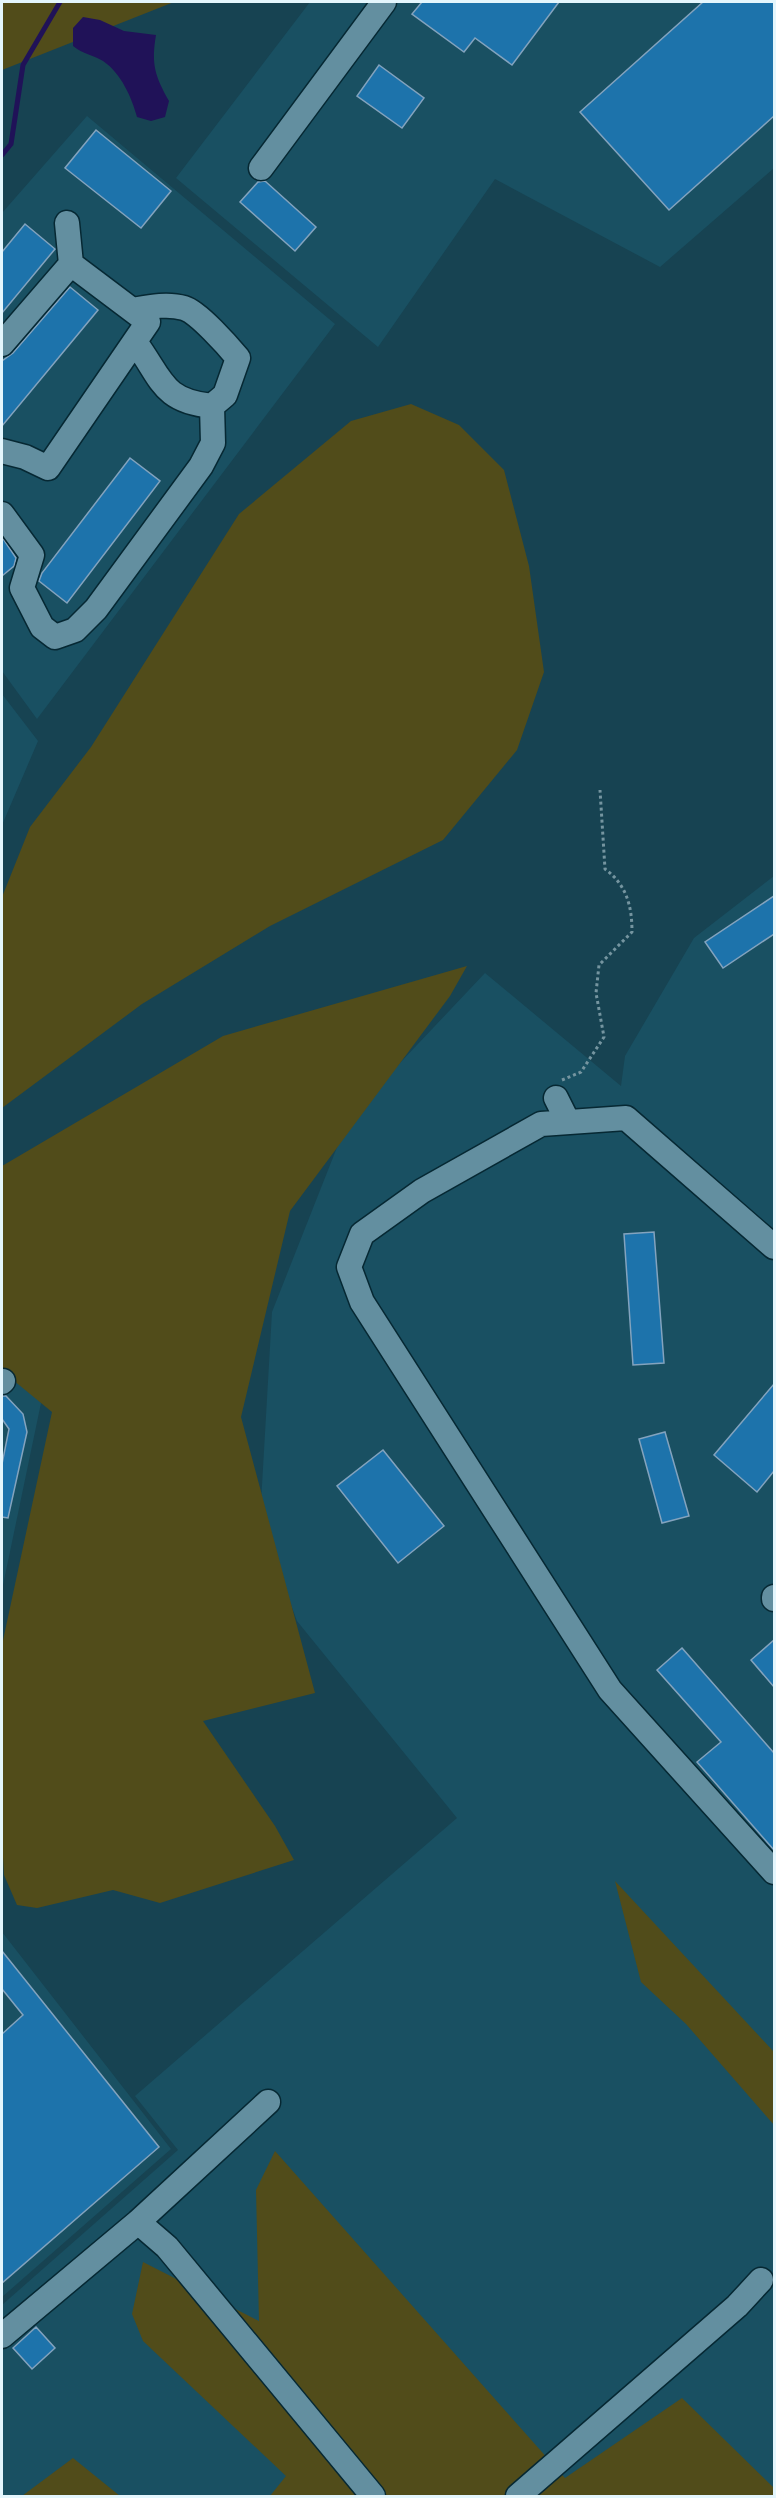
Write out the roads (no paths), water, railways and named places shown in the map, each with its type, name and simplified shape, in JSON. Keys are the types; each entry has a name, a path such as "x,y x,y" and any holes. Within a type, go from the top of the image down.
{"lane":[{"path":"261,168 384,2"},
{"path":"2,344 70,264 67,223"},
{"path":"2,451 25,457 48,468 148,322 70,264"},
{"path":"133,310 162,305 185,308 221,338 238,358 225,395 212,406 192,404 170,394 135,342"},
{"path":"2,514 32,555 22,588 42,627 55,638 75,630 103,600 201,466 213,442 212,406"},
{"path":"556,1098 568,1122"},
{"path":"774,1246 626,1118 541,1124 422,1191 362,1234 349,1267 362,1302 610,1690 774,1872"},
{"path":"2,2336 138,2222 268,2103"},
{"path":"138,2222 166,2247 373,2496"},
{"path":"518,2496 737,2306 761,2280"}],"waterway":[{"path":"2,155 11,144 23,65 60,2"}]}
